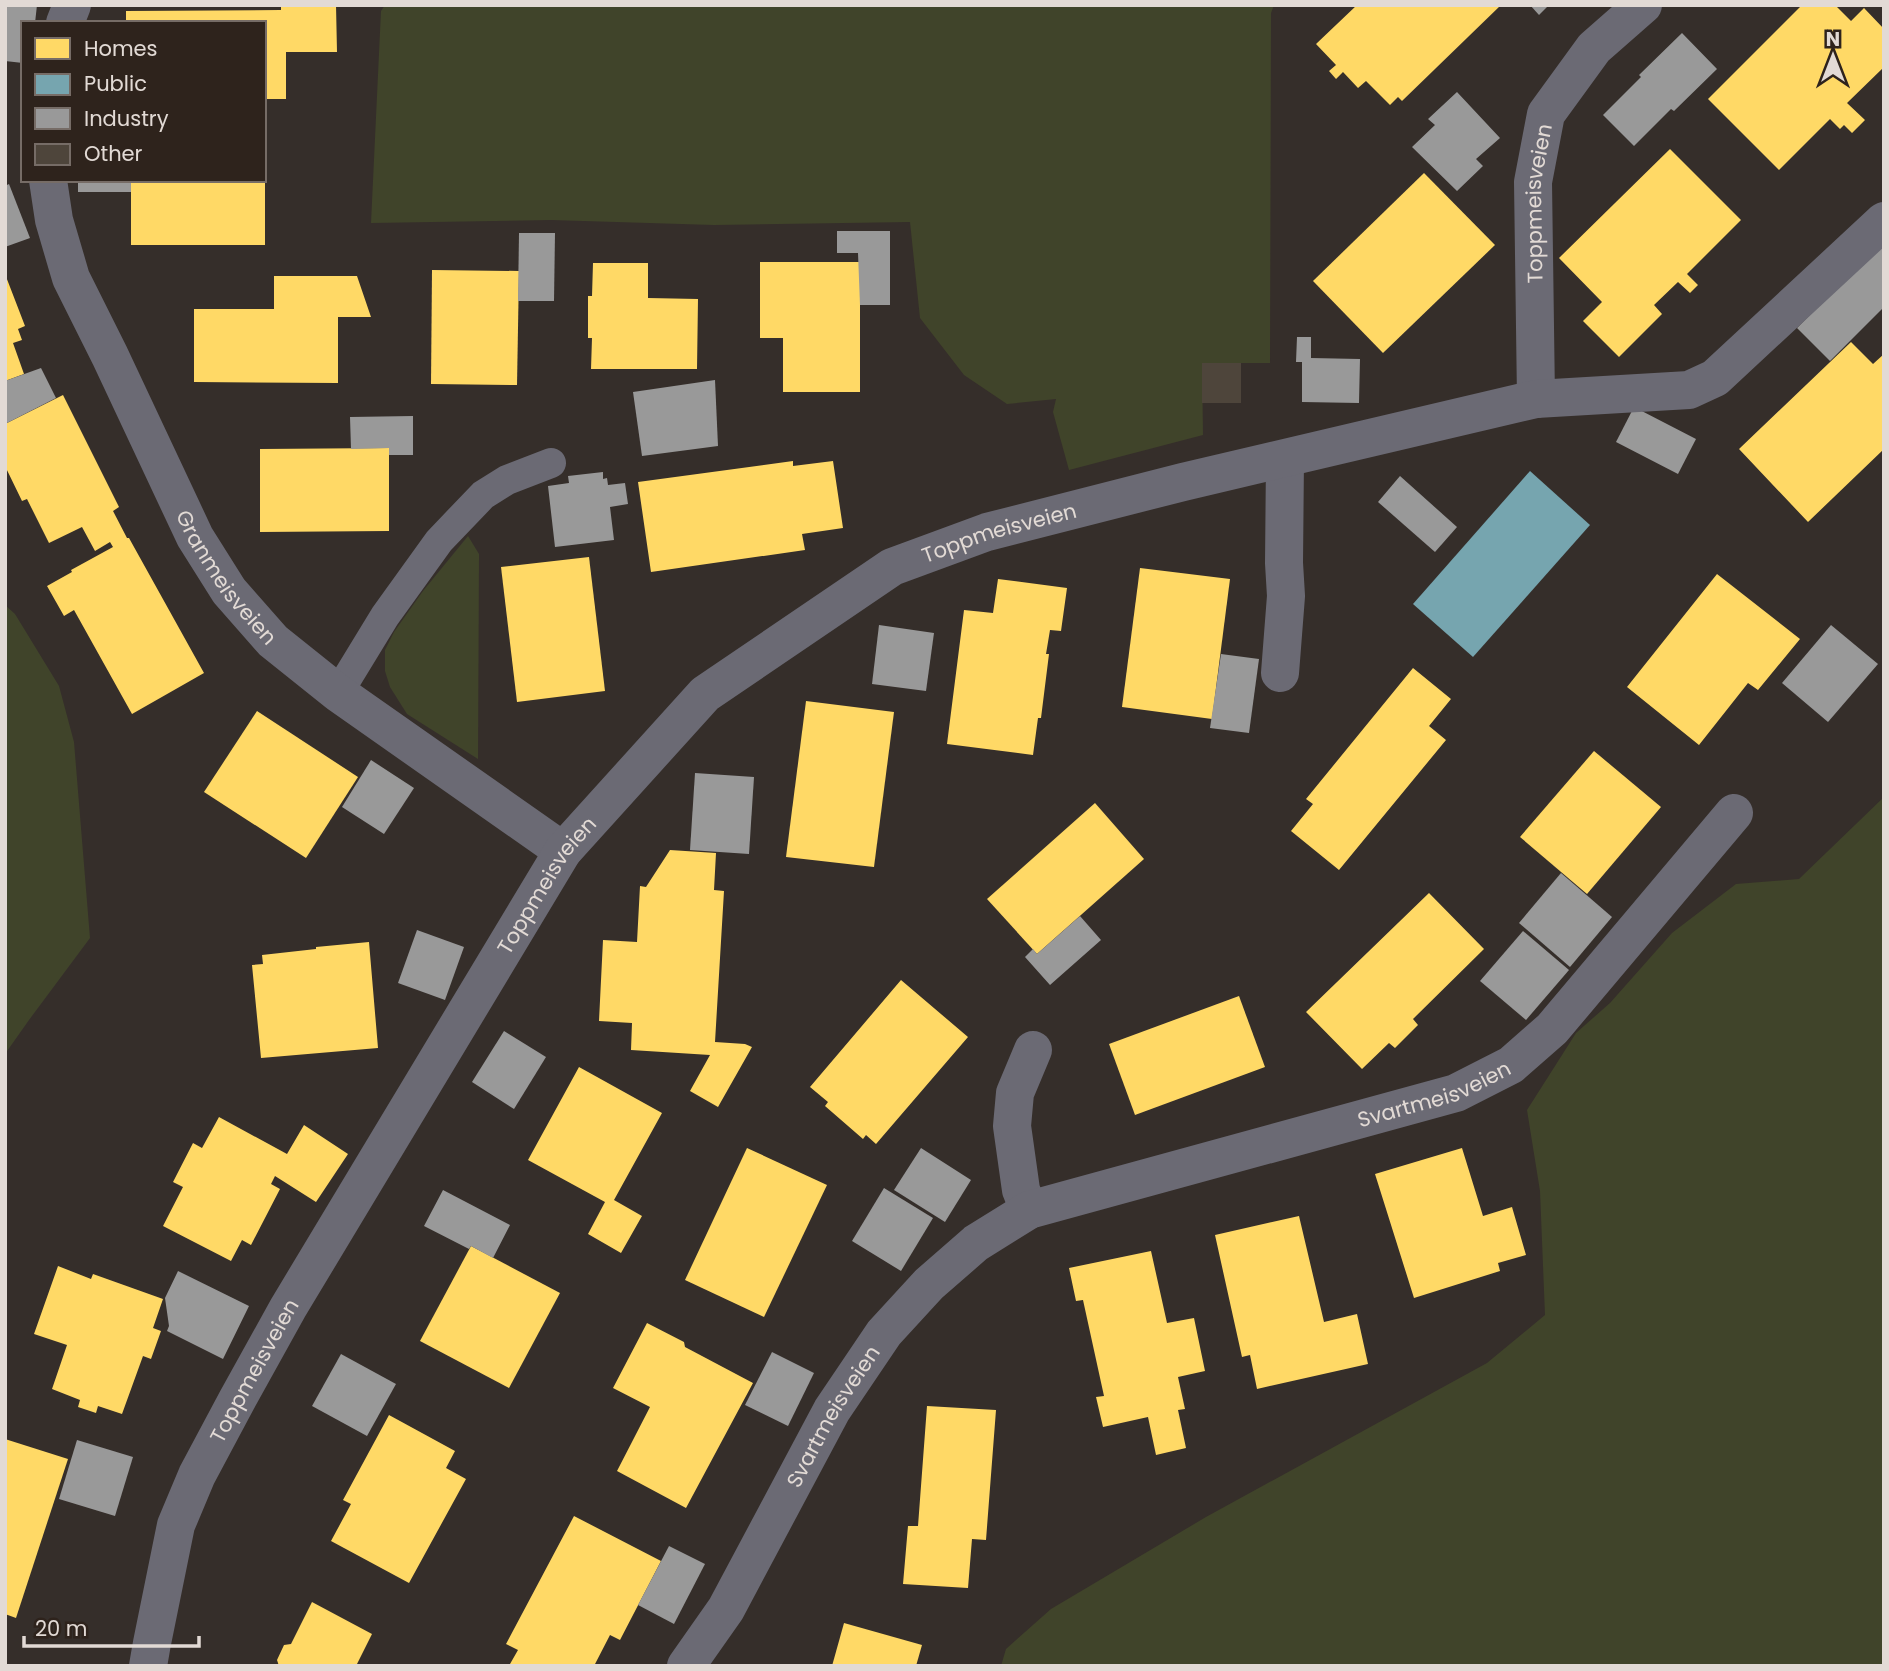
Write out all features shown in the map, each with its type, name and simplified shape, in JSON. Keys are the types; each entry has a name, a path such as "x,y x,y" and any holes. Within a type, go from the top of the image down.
{"street":[{"name":"Toppmeisveien","path":"1536,399 1533,182 1546,114 1594,48 1643,5"},
{"name":"Granmeisveien","path":"48,182 54,220 71,278 195,537 229,591 273,641 338,693 563,851"},
{"name":"Toppmeisveien","path":"148,1666 176,1525 197,1475 288,1308 563,851 705,694 892,567 987,532 1184,482 1536,399 1689,390 1715,378 1884,220"},
{"path":"1280,673 1286,596 1285,459"},
{"name":"Svartmeisveien","path":"686,1666 726,1609 832,1410 884,1333 929,1284 976,1243 1029,1210 1456,1093 1511,1065 1552,1029 1734,813"},
{"path":"1029,1210 1021,1189 1012,1126 1015,1093 1033,1050"}],"lane":[{"path":"338,693 385,616 448,532 483,495 508,480 551,463"}],"green space":[{"path":"385,5 1274,5 1271,13 1270,363 1202,363 1203,435 1069,470 1053,412 1056,399 1007,404 964,375 920,318 910,222 714,225 551,220 371,223 381,11"},
{"path":"468,536 479,554 478,759 407,714 390,687 385,671 385,650 394,632"},
{"path":"5,605 15,614 59,686 74,742 90,938 5,1054"},
{"path":"1884,797 1884,1666 1001,1666 1006,1649 1051,1609 1206,1517 1487,1363 1545,1315 1540,1191 1527,1110 1576,1033 1610,1003 1672,933 1736,884 1799,879"}],"building: Homes":[{"path":"281,5 336,5 337,52 286,52 286,99 266,99 266,21 126,21 126,11 281,10"},
{"path":"1357,5 1501,5 1402,101 1398,97 1390,105 1366,81 1358,88 1343,72 1336,79 1329,71 1336,65 1316,44"},
{"path":"1802,5 1835,5 1851,21 1864,8 1884,29 1884,67 1847,103 1865,120 1852,133 1844,125 1840,129 1830,119 1779,170 1708,99"},
{"path":"1670,149 1741,220 1687,274 1698,285 1690,293 1678,282 1654,305 1662,314 1619,357 1583,321 1602,302 1559,258"},
{"path":"1424,173 1495,245 1383,353 1313,281"},
{"path":"131,182 265,182 265,245 131,245"},
{"path":"760,262 860,262 860,392 783,392 783,338 760,338"},
{"path":"593,263 648,263 648,298 698,299 697,369 591,369 592,338 588,338 588,296 592,296"},
{"path":"432,270 519,271 517,385 431,384"},
{"path":"5,274 25,326 18,329 22,340 13,343 24,374 5,381"},
{"path":"274,276 357,276 371,317 338,317 338,383 194,382 194,309 274,309"},
{"path":"1851,342 1873,364 1884,354 1884,449 1808,522 1739,449"},
{"path":"63,395 119,507 113,511 204,673 132,714 74,610 64,616 47,586 113,547 110,542 95,551 82,527 49,543 27,499 22,501 5,466 5,424"},
{"path":"389,448 389,531 260,532 260,449"},
{"path":"793,461 793,466 833,461 843,528 802,534 805,550 651,572 638,482"},
{"path":"589,557 605,691 517,702 501,567"},
{"path":"1140,568 1230,579 1212,719 1122,707"},
{"path":"1717,574 1800,639 1758,690 1748,683 1699,745 1627,687"},
{"path":"998,579 1067,588 1061,631 1050,630 1041,718 1038,718 1033,755 947,744 964,610 993,613"},
{"path":"1413,668 1451,699 1429,726 1446,740 1339,870 1291,831 1313,804 1306,799"},
{"path":"806,701 894,712 874,867 786,857"},
{"path":"257,711 358,777 306,858 204,792"},
{"path":"1594,751 1661,807 1587,894 1520,837"},
{"path":"1095,803 1144,859 1037,954 987,899"},
{"path":"670,850 716,853 714,890 724,891 715,1042 752,1047 718,1107 690,1091 710,1055 631,1050 632,1023 599,1021 603,940 637,942 640,886 646,887"},
{"path":"1429,893 1484,949 1413,1019 1418,1025 1395,1048 1389,1043 1362,1069 1306,1012"},
{"path":"369,942 378,1048 261,1058 252,965 263,964 262,955"},
{"path":"901,980 968,1037 876,1144 866,1135 863,1139 825,1106 828,1102 810,1087"},
{"path":"1239,996 1265,1067 1135,1115 1109,1044"},
{"path":"579,1067 662,1113 614,1200 642,1216 621,1253 588,1234 605,1202 528,1160"},
{"path":"219,1117 287,1154 304,1125 348,1154 316,1202 275,1176 271,1184 280,1189 251,1245 242,1240 231,1261 163,1226 183,1187 173,1182 193,1143 202,1148"},
{"path":"747,1148 827,1185 764,1317 685,1280"},
{"path":"1462,1148 1483,1216 1512,1207 1526,1255 1498,1263 1500,1271 1414,1298 1375,1174"},
{"path":"1299,1216 1324,1322 1357,1314 1368,1364 1257,1389 1250,1355 1242,1357 1215,1235"},
{"path":"471,1246 560,1293 509,1388 420,1341"},
{"path":"1151,1251 1167,1323 1194,1318 1205,1371 1178,1377 1185,1409 1178,1410 1186,1448 1156,1455 1148,1417 1103,1427 1096,1397 1104,1396 1083,1300 1076,1301 1069,1268"},
{"path":"58,1266 91,1279 93,1274 163,1299 153,1328 161,1331 151,1359 143,1356 122,1414 98,1406 96,1413 78,1407 80,1400 52,1389 67,1345 34,1334"},
{"path":"647,1323 684,1342 685,1347 753,1383 686,1508 617,1471 650,1407 613,1388"},
{"path":"927,1406 996,1410 986,1540 972,1539 968,1588 903,1584 908,1526 918,1526"},
{"path":"389,1415 455,1451 446,1468 466,1479 409,1583 331,1541 351,1504 343,1500"},
{"path":"5,1439 68,1459 16,1618 5,1614"},
{"path":"574,1516 661,1561 620,1640 610,1635 594,1666 513,1666 510,1664 518,1650 506,1644"},
{"path":"312,1602 372,1634 356,1666 279,1666 277,1660 284,1645 291,1644"},
{"path":"844,1623 922,1645 916,1666 832,1666"}],"building: Public":[{"path":"1530,471 1590,525 1473,657 1413,604"}],"building: Industry":[{"path":"5,5 37,5 35,21 21,21 21,63 5,61"},
{"path":"1530,5 1549,5 1539,15"},
{"path":"1682,33 1717,69 1634,146 1603,115"},
{"path":"1457,92 1500,138 1476,159 1483,166 1457,191 1412,147 1435,125 1428,119"},
{"path":"78,182 131,182 131,192 78,192"},
{"path":"9,184 30,238 5,247 5,186"},
{"path":"837,231 890,231 890,305 860,305 858,253 837,253"},
{"path":"519,233 555,233 554,301 518,301"},
{"path":"1884,240 1884,307 1830,361 1797,328"},
{"path":"1297,337 1311,337 1311,358 1360,359 1359,403 1302,402 1302,362 1296,362"},
{"path":"41,368 56,398 5,424 5,381"},
{"path":"715,380 718,446 642,456 633,392"},
{"path":"1634,407 1696,439 1678,474 1616,442"},
{"path":"413,416 413,455 389,455 389,448 351,449 350,417"},
{"path":"603,472 603,479 607,478 608,485 625,483 628,504 610,507 614,540 555,547 548,486 569,483 568,476"},
{"path":"1400,476 1457,527 1435,552 1378,502"},
{"path":"879,625 934,633 926,691 872,684"},
{"path":"1831,625 1878,664 1828,722 1782,683"},
{"path":"1221,654 1259,659 1249,733 1210,728"},
{"path":"371,760 414,788 384,834 342,807"},
{"path":"695,773 754,777 749,854 690,850"},
{"path":"1561,873 1612,917 1570,967 1519,923"},
{"path":"1080,916 1101,940 1050,985 1025,957 1033,949 1037,954"},
{"path":"417,930 464,947 445,1000 398,983"},
{"path":"1523,931 1569,970 1526,1020 1480,981"},
{"path":"504,1031 546,1057 514,1109 472,1082"},
{"path":"921,1148 971,1180 945,1222 894,1190"},
{"path":"884,1188 933,1218 901,1271 852,1241"},
{"path":"443,1190 510,1225 493,1258 424,1226"},
{"path":"178,1271 249,1306 223,1359 167,1331 169,1326 165,1298"},
{"path":"772,1352 814,1373 788,1426 745,1405"},
{"path":"341,1354 396,1384 367,1436 312,1406"},
{"path":"77,1440 133,1457 115,1516 59,1499"},
{"path":"669,1546 705,1564 674,1624 638,1605"}],"building: Other":[{"path":"1202,363 1241,363 1241,403 1202,403"}]}
